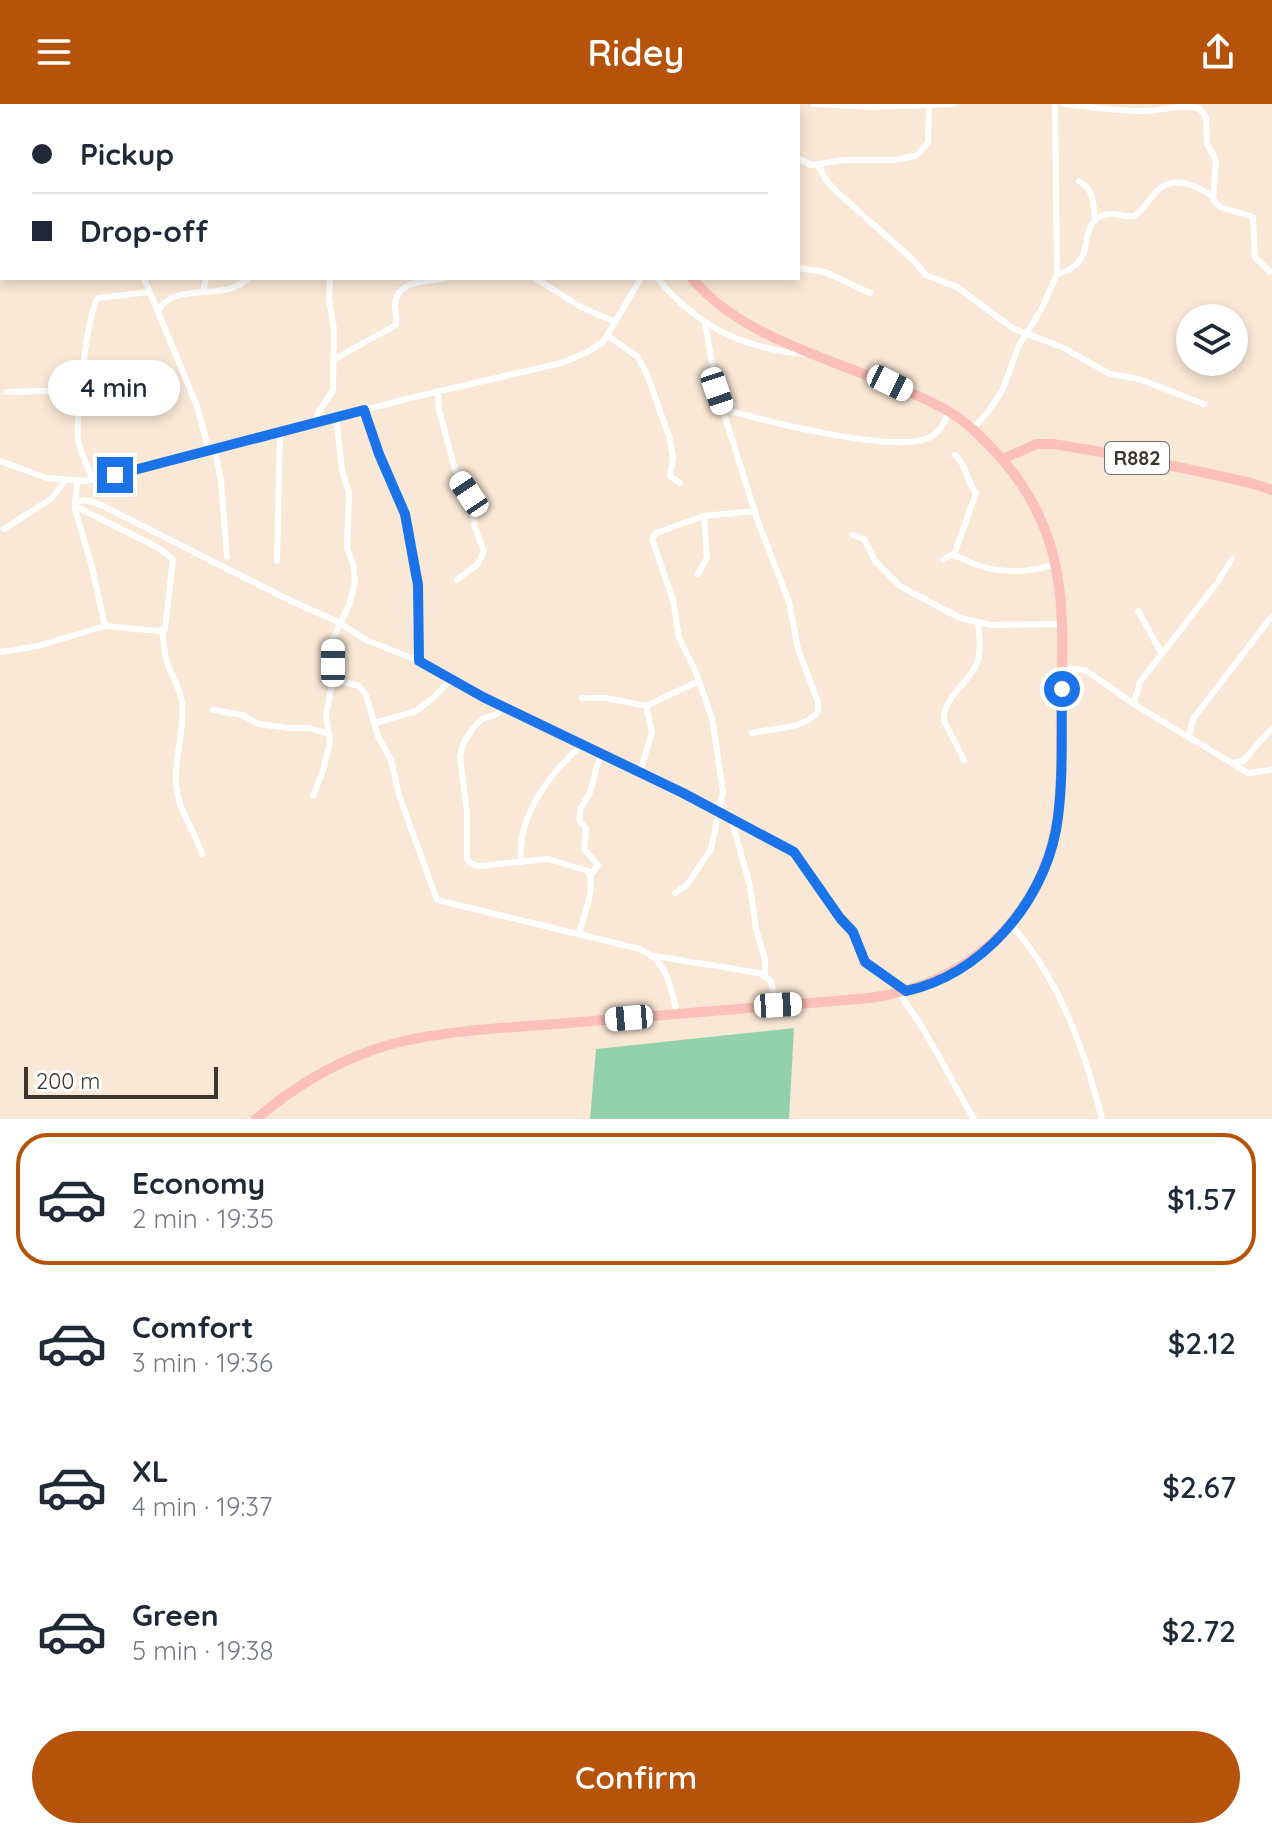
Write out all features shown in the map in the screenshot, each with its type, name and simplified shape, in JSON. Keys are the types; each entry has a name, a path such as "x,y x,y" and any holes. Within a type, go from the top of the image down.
{"main road":[{"path":"256,1119 279,1100 328,1069 372,1050 429,1038 902,992 940,980 968,963 1011,925 1044,868 1055,831 1060,786 1062,597 1054,553 1034,505 1002,459 949,411 890,383 769,334 733,315 694,280"},
{"name":"R882","path":"1002,459 1037,444 1053,444 1137,458 1272,490"}],"street":[{"path":"814,104 872,107 954,104"},
{"path":"976,433 1003,389 1025,333 1041,310 1057,274 1055,104"},
{"path":"1064,104 1149,111 1188,106 1199,108 1206,117 1207,144 1216,160 1213,196"},
{"path":"800,160 818,165 844,160 894,160 916,156 928,143 929,105"},
{"path":"818,165 838,193 926,275 957,287 1002,322 1062,347 1110,374 1139,379 1204,404"},
{"path":"1057,274 1080,263 1095,221 1092,194 1079,181"},
{"path":"1095,221 1106,214 1135,216 1158,190 1175,182 1195,185 1213,196 1220,207 1253,217 1255,257 1270,272"},
{"path":"800,268 825,272 870,293"},
{"path":"145,280 212,450 221,481 227,557"},
{"path":"203,292 206,280"},
{"path":"158,310 169,297 226,288 246,280"},
{"path":"314,424 332,394 330,280"},
{"path":"333,360 396,325 395,304 401,291 427,280"},
{"path":"538,280 581,307 615,322"},
{"path":"0,461 47,478 93,479 438,391 561,363 594,349 608,336 640,280"},
{"path":"659,280 676,301 705,323 745,342 820,356"},
{"path":"93,479 78,436 94,302 98,298 150,292"},
{"path":"705,323 712,372 755,511 789,602 802,665 819,708 808,721 797,726 752,733"},
{"path":"608,336 628,349 643,366 670,439 673,458 670,476 680,483"},
{"path":"6,392 82,390"},
{"path":"438,391 439,410 450,450 460,481 472,500 477,535 484,551 478,564 457,580"},
{"path":"723,409 793,427 887,442 927,439 944,425 949,411"},
{"path":"364,410 405,514 418,585 419,661"},
{"path":"313,796 328,755 326,715 333,679 333,638 350,603 355,581 347,548 349,493 342,470 336,417"},
{"path":"277,561 280,433"},
{"path":"943,560 954,555 976,497 966,468 955,455"},
{"path":"4,529 51,499 66,480"},
{"path":"77,481 75,504 105,626"},
{"path":"75,504 85,500 99,504 340,623 364,639 419,661 731,817 794,852 853,932 865,962 902,992 974,1119"},
{"path":"75,504 157,547 173,559 166,626 162,631 167,664 178,685 183,706 176,785 185,820 202,854"},
{"path":"675,893 687,885 710,853 723,792 716,733 699,681 679,638 673,600 652,539 656,533 704,516 755,511"},
{"path":"698,574 707,558 704,516"},
{"path":"853,535 864,539 875,561 900,586 960,618 978,623 1062,624"},
{"path":"954,555 1003,571 1023,571 1056,564"},
{"path":"1134,703 1140,682 1232,559"},
{"path":"1138,611 1162,654"},
{"path":"1189,736 1193,719 1272,616"},
{"path":"964,760 944,721 944,715 949,701 977,665 978,623"},
{"path":"0,652 38,646 105,626 162,631"},
{"path":"1062,668 1085,670 1248,773 1272,770"},
{"path":"333,679 362,689 378,736 391,760 399,795 437,900 622,943 655,956 765,975"},
{"path":"375,723 416,711 451,679"},
{"path":"582,698 606,698 646,706 699,681"},
{"path":"504,706 497,714 482,719 463,744 460,768 465,788 467,859 479,866 555,860 582,868 591,875"},
{"path":"640,772 652,732 646,706"},
{"path":"213,710 242,715 259,724 309,728 329,734"},
{"path":"1175,728 1193,719"},
{"path":"1232,763 1243,761 1272,728"},
{"path":"521,862 520,839 524,825 554,774 582,745"},
{"path":"579,933 591,875 598,865 583,846 586,828 580,821 580,806 589,795 594,769 603,754"},
{"path":"731,817 750,886 756,929 765,960 765,975 773,985 778,1005"},
{"path":"1011,925 1034,953 1069,1018 1102,1119"},
{"path":"655,956 666,973 677,1013"}],"green space":[{"path":"794,1028 789,1119 590,1119 596,1049"}],"route":[{"path":"115,475 364,410 385,470 405,514 418,585 419,661 483,697 683,793 794,852 853,932 865,962 906,991 940,980 992,944 1011,925 1044,868 1055,831 1060,786 1062,689"}]}
